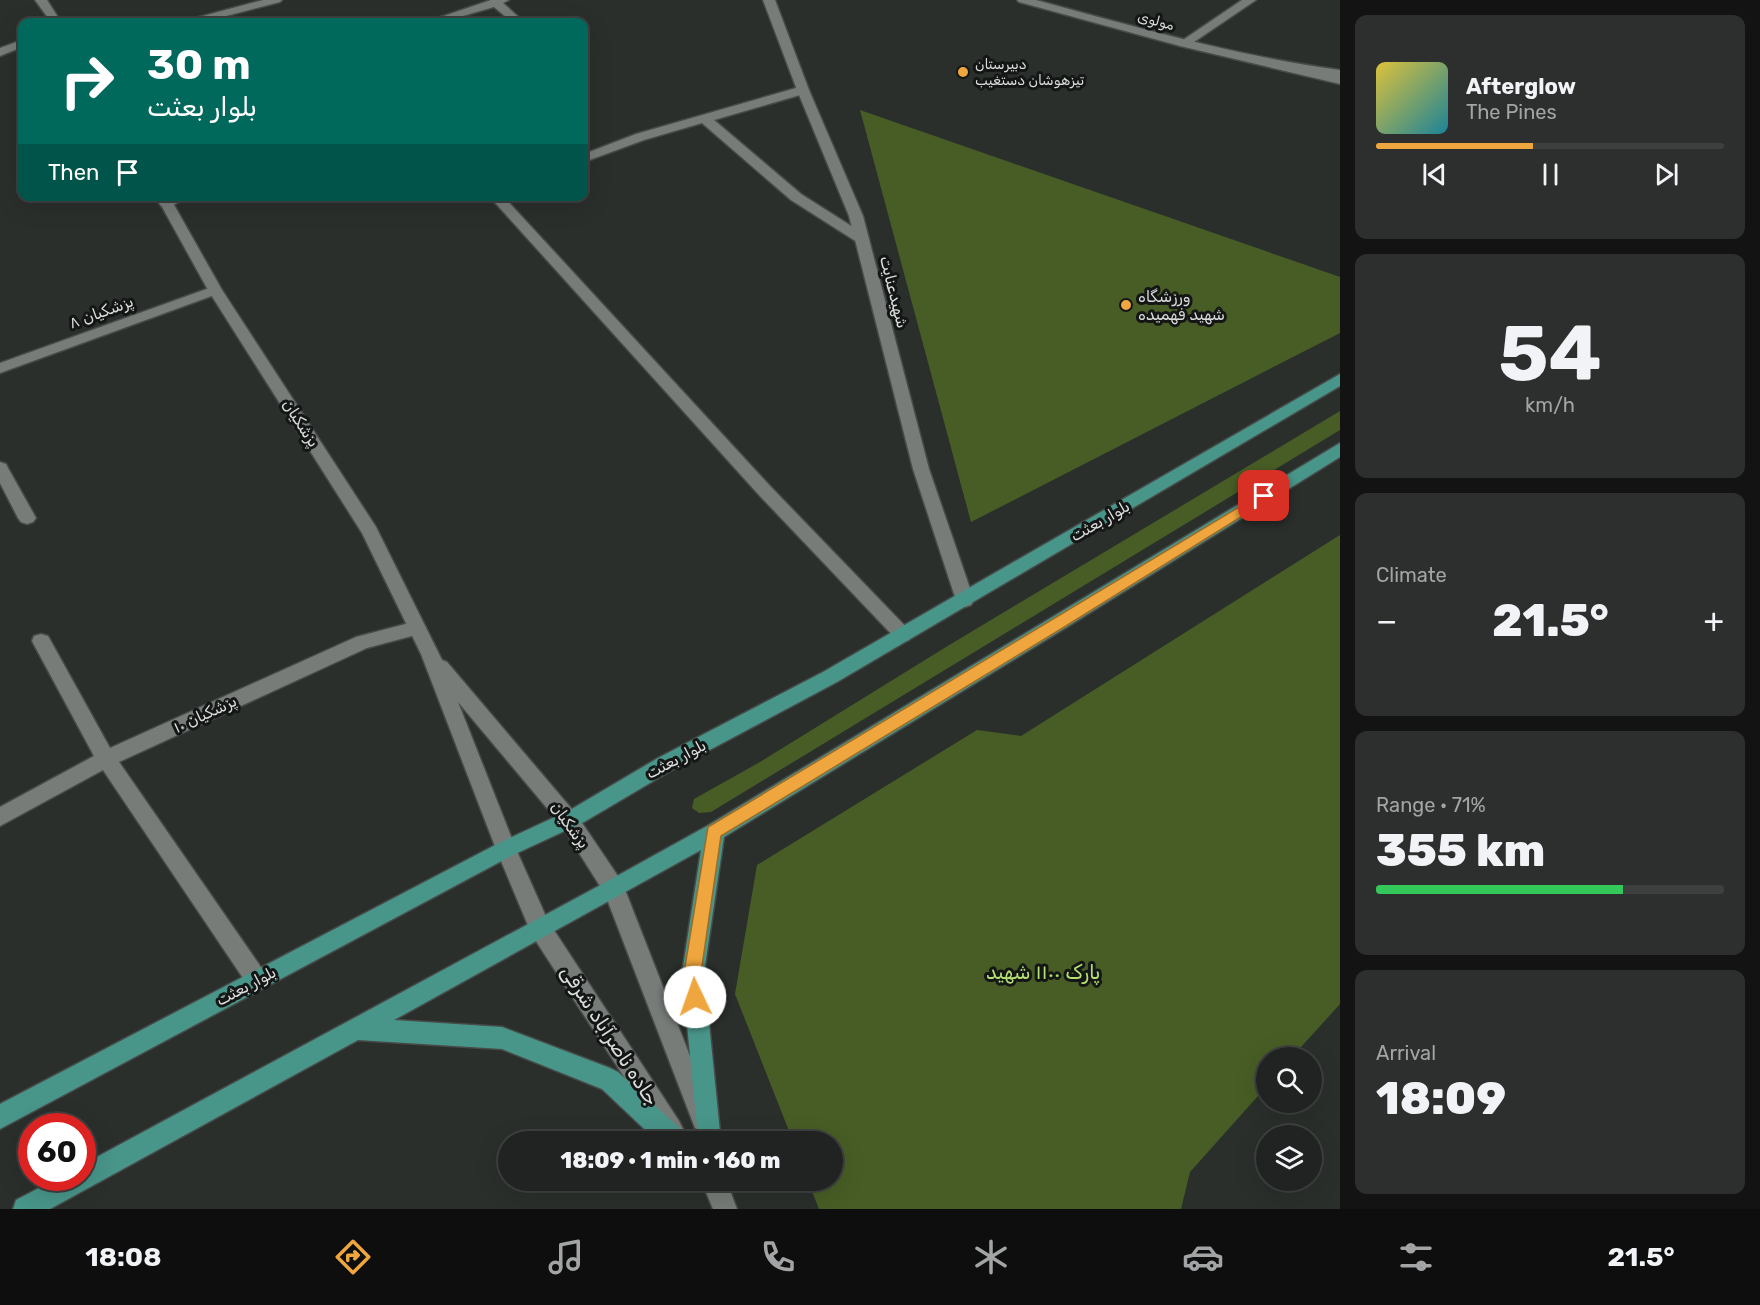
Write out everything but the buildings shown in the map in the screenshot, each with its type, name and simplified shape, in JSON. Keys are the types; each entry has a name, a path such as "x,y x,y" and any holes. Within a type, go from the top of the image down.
{"main road":[{"name":"بلوار بعثت","path":"0,1117 506,849 570,820 665,764 772,709 965,600 1340,379"},
{"path":"25,1209 614,889 714,832 1061,622 1340,449"},
{"path":"709,1131 693,973 714,832"},
{"path":"356,1029 502,1038 610,1080 666,1131"}],"street":[{"path":"41,0 53,18"},
{"path":"207,18 276,0"},
{"name":"شهیدعنایت","path":"769,0 803,90 856,216 921,469 965,600"},
{"name":"مولوی","path":"1023,0 1184,44 1282,66"},
{"path":"1184,44 1250,0"},
{"path":"445,18 499,1 514,18"},
{"path":"0,52 18,45"},
{"path":"1282,66 1340,74"},
{"path":"1282,66 1340,80"},
{"path":"588,156 640,137 803,90"},
{"path":"704,118 796,196 862,239"},
{"name":"پزشکیان","path":"165,201 215,290 370,531 430,654 506,849 540,928"},
{"path":"500,201 765,491 903,635"},
{"name":"پزشکیان ۸","path":"1,367 215,290"},
{"path":"0,468 27,518"},
{"name":"پزشکیان ۱۰","path":"0,817 106,759 363,642 417,628"},
{"path":"41,641 106,759 257,980"},
{"name":"پزشکیان","path":"430,654 570,820 614,889"},
{"path":"614,889 707,1131"},
{"name":"جاده ناصرآباد شرقی","path":"540,928 671,1131"},
{"path":"717,1191 724,1209"}],"green space":[{"name":"ورزشگاه شهید فهمیده","path":"860,110 1340,277 1340,333 971,522"},
{"path":"1340,411 1340,430 711,812 699,813 692,808 694,799 760,762 946,647"},
{"name":"پارک ۱۱۰۰ شهید","path":"1340,535 1340,1004 1301,1047 1256,1047 1256,1098 1190,1172 1181,1209 819,1209 812,1191 843,1191 843,1131 789,1131 735,994 757,865 977,730 1021,736"}],"place":[{"name":"دبیرستان تیزهوشان دستغيب","path":"963,72"},
{"name":"ورزشگاه شهید فهمیده","path":"1126,305"}],"route":[{"path":"695,997 693,973 714,832 1264,496"}]}
